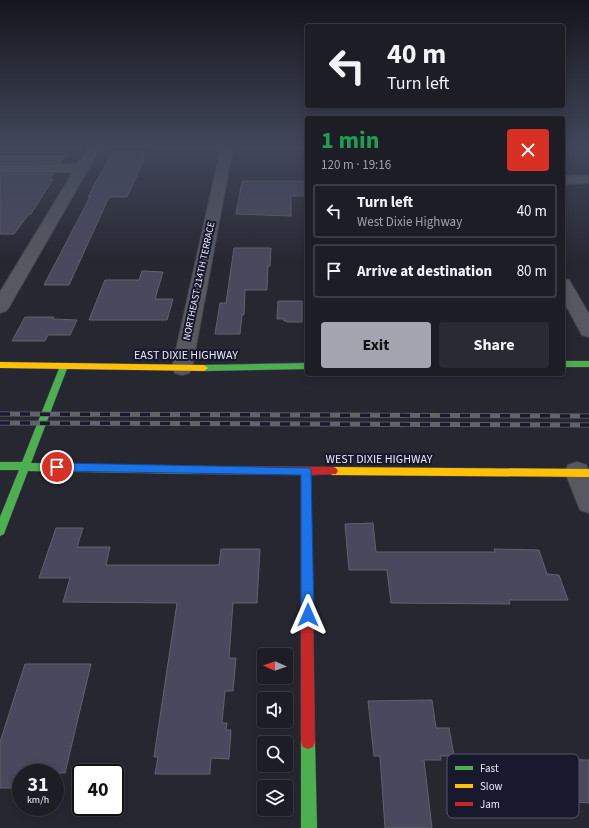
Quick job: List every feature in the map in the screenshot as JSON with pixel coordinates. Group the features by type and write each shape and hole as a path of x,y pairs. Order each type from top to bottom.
{"main road":[{"path":"565,364 589,364"},
{"name":"EAST DIXIE HIGHWAY","path":"0,365 182,368 305,366"},
{"path":"0,531 64,366"},
{"name":"WEST DIXIE HIGHWAY","path":"0,466 176,470 583,472"},
{"path":"306,471 309,828"}],"street":[{"path":"0,307 72,186"},
{"name":"NORTHEAST 214TH TERRACE","path":"182,368 219,186"},
{"path":"565,288 589,331"},
{"path":"583,472 589,502"}],"building":[{"path":"0,186 49,186 31,214 29,214 14,234 0,234"},
{"path":"94,186 132,186 127,197 109,197 69,285 44,285 90,197 88,197"},
{"path":"241,186 305,186 305,196 291,196 291,216 236,214"},
{"path":"234,248 271,248 270,266 268,266 267,290 245,290 244,315 242,315 240,334 215,334 220,303 226,303"},
{"path":"142,271 163,272 155,299 173,299 167,320 89,320 105,280 139,280"},
{"path":"278,301 302,301 302,322 287,322 284,321 284,319 277,319"},
{"path":"25,317 54,317 53,319 77,320 70,335 48,335 45,341 12,341"},
{"path":"373,523 376,552 495,552 494,549 539,550 547,574 559,575 568,600 509,600 510,604 391,603 387,570 349,570 345,524"},
{"path":"56,528 83,528 77,547 110,547 106,565 219,565 221,549 260,549 257,603 233,603 229,658 236,658 233,691 225,691 222,723 227,723 226,730 231,730 229,759 211,758 210,774 155,774 158,757 154,757 177,603 63,602 70,578 39,578"},
{"path":"25,664 91,664 65,773 64,764 12,764 12,788 0,788 0,742"},
{"path":"432,700 436,728 449,728 454,754 440,756 441,760 424,760 432,828 385,828 380,756 374,756 368,701"},
{"path":"579,760 589,760 589,803 579,802"}],"railway":[{"path":"0,414 589,416"},
{"path":"0,423 589,425"}],"traffic: fast":[{"path":"565,364 589,364"},
{"path":"0,531 64,366"},
{"path":"204,368 305,366"},
{"path":"0,466 195,470"},
{"path":"308,742 309,828"}],"traffic: slow":[{"path":"0,365 204,368"},
{"path":"333,471 589,473"}],"traffic: jam":[{"path":"195,470 333,471"},
{"path":"306,471 308,742"}],"route":[{"path":"57,467 306,471 308,615"}]}
